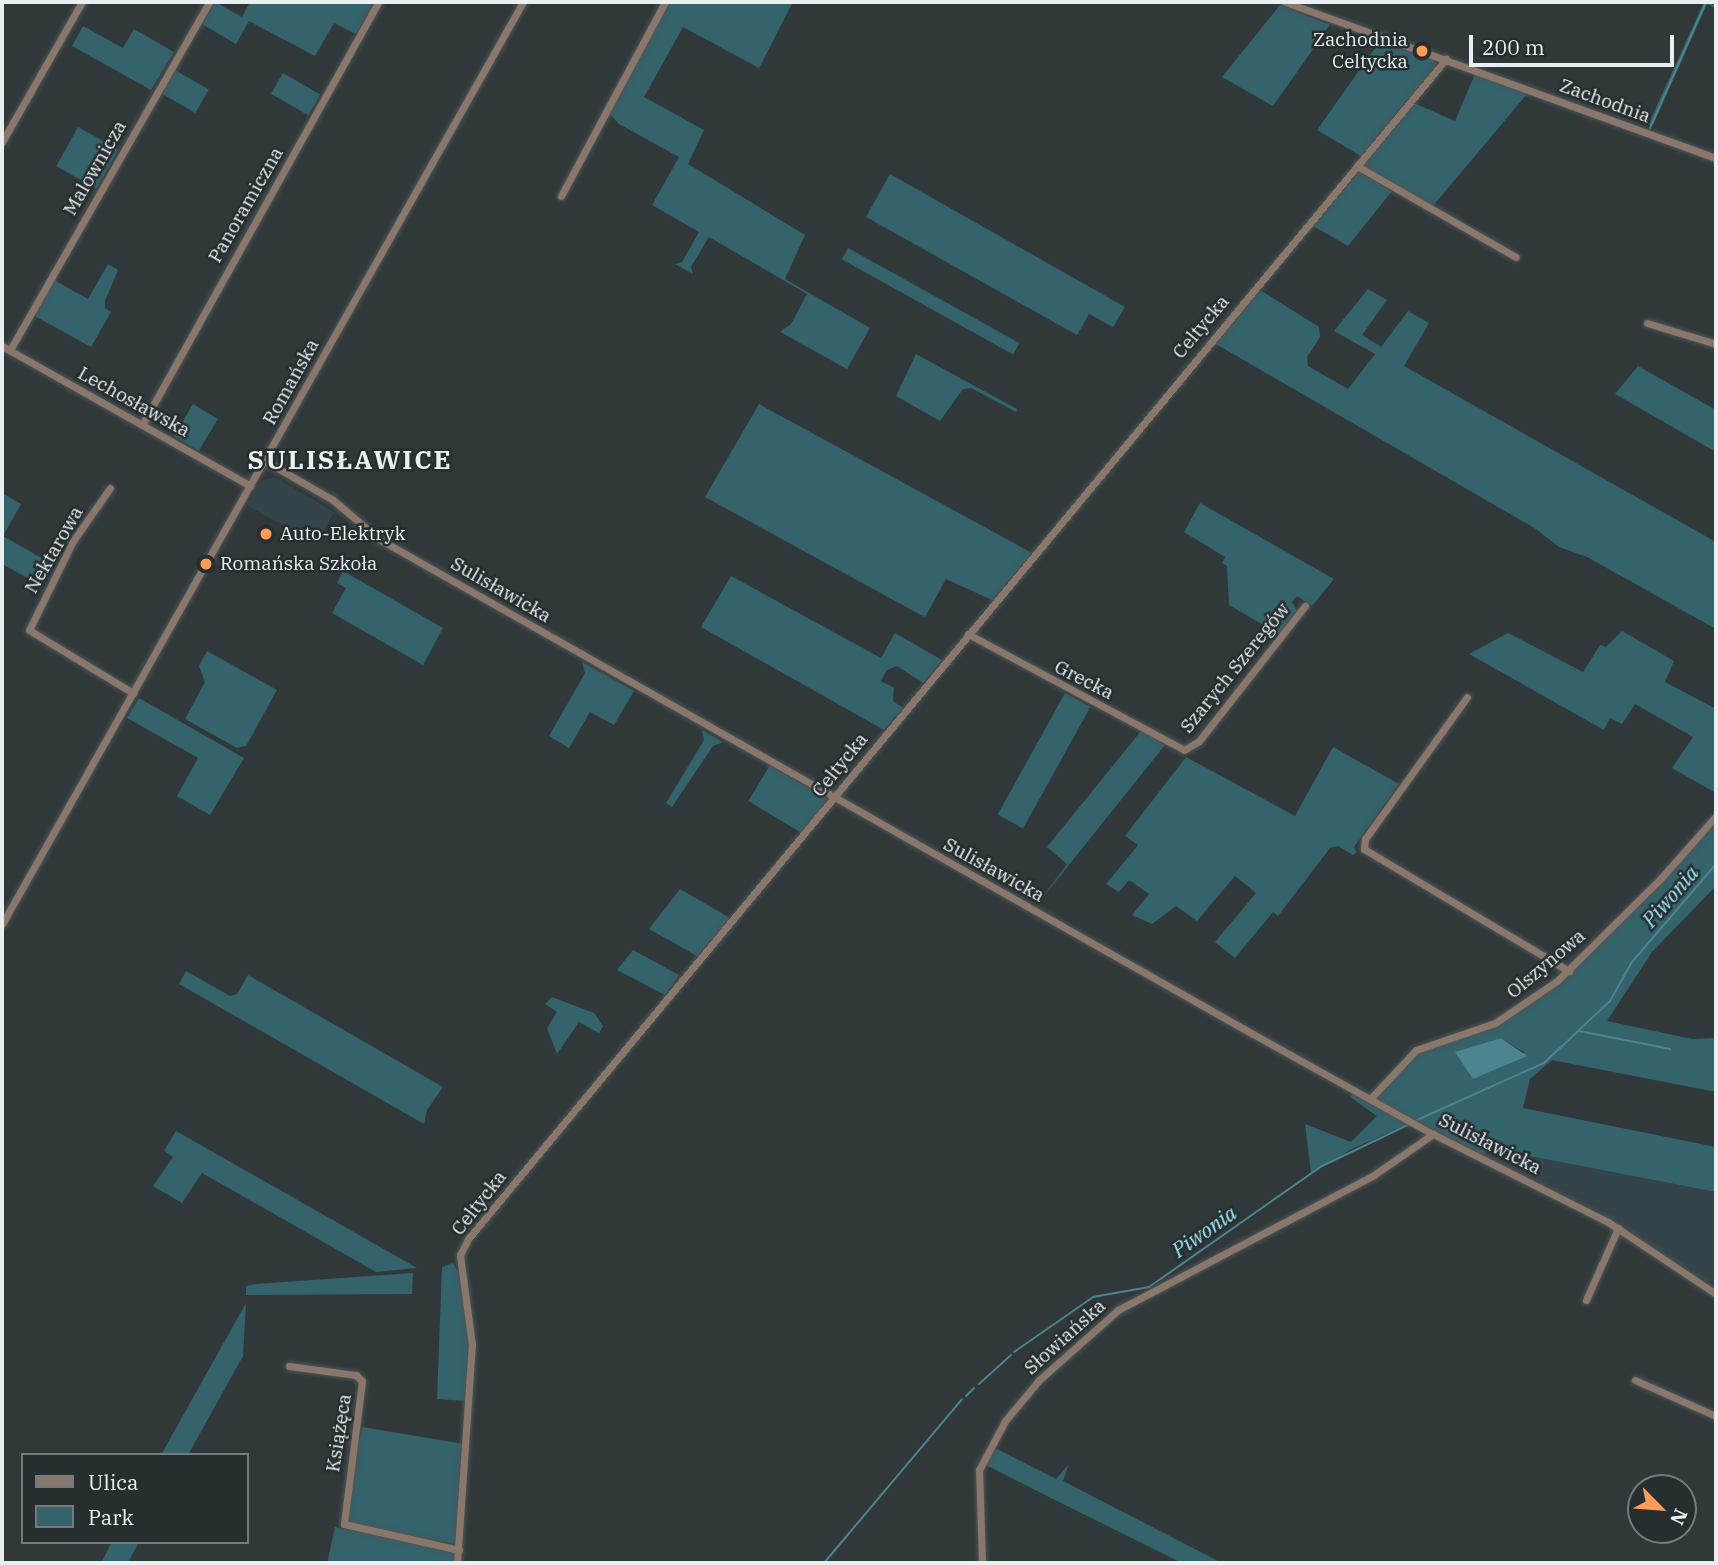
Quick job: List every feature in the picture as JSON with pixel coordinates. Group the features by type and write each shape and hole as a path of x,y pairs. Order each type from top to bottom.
{"street":[{"path":"2,142 82,2"},
{"name":"Malownicza","path":"10,350 209,2"},
{"name":"Panoramiczna","path":"142,425 379,2"},
{"name":"Romańska","path":"2,924 523,2"},
{"path":"561,196 665,2"},
{"name":"Zachodnia","path":"1284,2 1716,158"},
{"name":"Celtycka","path":"457,1563 472,1345 460,1263 463,1247 1446,59"},
{"path":"1357,166 1516,257"},
{"path":"1647,323 1716,344"},
{"name":"Lechosławska","path":"2,346 250,486"},
{"name":"Sulisławicka","path":"265,461 332,500 379,539 833,798 1433,1134 1618,1228 1716,1294"},
{"name":"Nektarowa","path":"110,488 73,541 29,630 133,693"},
{"name":"Szarych Szeregów","path":"1188,750 1306,606"},
{"name":"Grecka","path":"968,634 1175,747 1188,750"},
{"path":"1467,697 1363,846 1402,876 1569,971"},
{"name":"Olszynowa","path":"1371,1098 1416,1050 1495,1023 1569,971 1716,816"},
{"name":"Słowiańska","path":"982,1563 979,1470 1005,1421 1039,1380 1118,1310 1374,1175 1433,1134"},
{"path":"1586,1300 1618,1228"},
{"name":"Książęca","path":"289,1366 356,1375 362,1381 344,1524 459,1550"},
{"path":"1635,1380 1716,1416"}],"shaded area":[{"path":"275,477 334,512 317,544 247,505 261,481"},
{"path":"1501,1038 1527,1056 1473,1079 1455,1052"},
{"path":"1487,1148 1716,1192 1716,1283 1706,1281 1604,1215 1484,1155"}],"green space":[{"path":"215,2 242,17 250,2 374,2 356,34 334,23 315,56 249,21 236,44 202,24"},
{"path":"669,2 793,2 759,68 683,27 644,97 704,130 688,164 805,235 785,279 870,328 847,369 780,332 791,324 807,294 709,237 691,267 693,274 675,264 682,262 699,232 652,205 679,157 619,124 610,114"},
{"path":"1704,2 1716,2 1716,9 1707,4 1653,125 1648,125"},
{"path":"1280,5 1330,25 1273,106 1222,77"},
{"path":"83,26 123,48 134,29 174,52 151,90 72,46"},
{"path":"1380,41 1435,60 1436,66 1361,156 1317,130"},
{"path":"175,70 209,90 195,113 162,93"},
{"path":"283,73 320,94 308,115 271,94"},
{"path":"1475,74 1527,94 1432,207 1362,166 1414,103 1455,121"},
{"path":"78,127 118,149 96,189 56,166"},
{"path":"1359,172 1392,191 1348,246 1313,226"},
{"path":"890,174 1125,307 1113,327 1089,314 1077,335 866,217"},
{"path":"848,248 1019,343 1013,354 842,259"},
{"path":"108,264 118,270 105,301 105,308 111,312 91,347 33,315 54,280 88,299"},
{"path":"1368,289 1387,300 1362,335 1381,347 1408,311 1429,323 1404,366 1716,542 1716,629 1587,557 1559,547 1536,529 1214,343 1260,290 1319,327 1320,337 1307,357 1308,366 1348,389 1375,354 1334,331"},
{"path":"916,354 1017,409 1016,412 971,388 963,389 940,421 896,396"},
{"path":"1638,366 1716,410 1716,452 1615,394"},
{"path":"193,404 218,419 199,451 174,436"},
{"path":"759,404 1032,553 992,600 946,579 925,617 908,608 705,497"},
{"path":"2,493 21,504 3,536 54,565 42,586 2,564"},
{"path":"1200,503 1334,579 1312,606 1297,596 1292,602 1297,610 1279,634 1229,605 1227,566 1222,563 1225,557 1184,532"},
{"path":"343,571 443,628 423,665 332,613 346,588 337,583"},
{"path":"731,576 881,658 895,633 942,660 923,683 897,666 887,670 881,681 894,688 893,701 903,708 884,730 701,627"},
{"path":"1622,631 1674,661 1665,682 1716,709 1716,793 1672,768 1693,737 1635,704 1622,724 1610,718 1604,730 1469,654 1508,633 1583,672 1600,645 1606,647"},
{"path":"207,651 277,690 246,746 237,748 185,719 205,682 199,666"},
{"path":"582,662 634,691 614,725 590,712 569,748 549,736 585,673"},
{"path":"1065,693 1090,707 1023,829 998,815"},
{"path":"139,698 244,758 210,815 177,796 198,758 127,718"},
{"path":"702,730 723,742 713,746 672,807 666,803 704,740"},
{"path":"1141,731 1165,745 1036,906 1067,864 1047,847"},
{"path":"1333,747 1399,784 1354,847 1357,852 1353,855 1338,846 1330,848 1278,916 1273,912 1235,958 1215,942 1256,893 1235,876 1197,921 1176,906 1152,924 1132,915 1149,894 1129,880 1119,892 1106,884 1138,845 1125,836 1186,757 1295,816"},
{"path":"770,765 827,799 805,835 748,801"},
{"path":"1716,822 1716,886 1652,952 1607,1021 1692,1039 1715,1038 1716,1092 1552,1060 1530,1079 1523,1108 1716,1147 1716,1192 1488,1148 1484,1155 1416,1121 1354,1148 1311,1173 1305,1124 1351,1142 1377,1116 1350,1097 1355,1092 1373,1102 1420,1052 1486,1031 1560,985","holes":["1501,1038 1525,1053 1456,1052"]},
{"path":"680,889 730,918 697,956 649,929"},
{"path":"633,950 679,975 665,995 617,970"},
{"path":"186,971 230,996 237,994 248,975 443,1087 427,1110 424,1124 179,984"},
{"path":"552,997 594,1013 603,1026 599,1033 579,1022 557,1054 547,1028 557,1012 545,1004"},
{"path":"176,1131 417,1268 376,1272 202,1173 182,1203 153,1186 173,1157 164,1151"},
{"path":"453,1263 461,1277 469,1338 466,1401 437,1399 442,1267"},
{"path":"413,1273 412,1294 246,1295 246,1286 256,1284"},
{"path":"246,1303 243,1356 189,1453 162,1453"},
{"path":"362,1427 464,1444 456,1544 349,1525 344,1515"},
{"path":"995,1448 1056,1479 1069,1464 1063,1481 1222,1563 1182,1563 1051,1498 986,1465"},
{"path":"335,1527 449,1550 455,1555 454,1563 327,1563"},
{"path":"111,1544 138,1544 128,1563 101,1563"}],"waterway":[{"path":"1650,128 1706,2"},
{"name":"Piwonia","path":"1417,1120 1544,1063 1610,1001 1632,962 1716,864"},
{"path":"1579,1031 1670,1049"},
{"name":"Piwonia","path":"1014,1352 1093,1297 1149,1287 1322,1166 1408,1125"},
{"name":"Piwonia","path":"979,1384 1011,1355"},
{"name":"Piwonia","path":"966,1396 974,1388"},
{"name":"Piwonia","path":"824,1563 962,1399"}],"place":[{"name":"Zachodnia Celtycka","path":"1422,51"},
{"name":"Auto-Elektryk","path":"266,534"},
{"name":"Romańska Szkoła","path":"206,564"}],"district":[{"name":"SULISŁAWICE","path":"350,460"}]}
